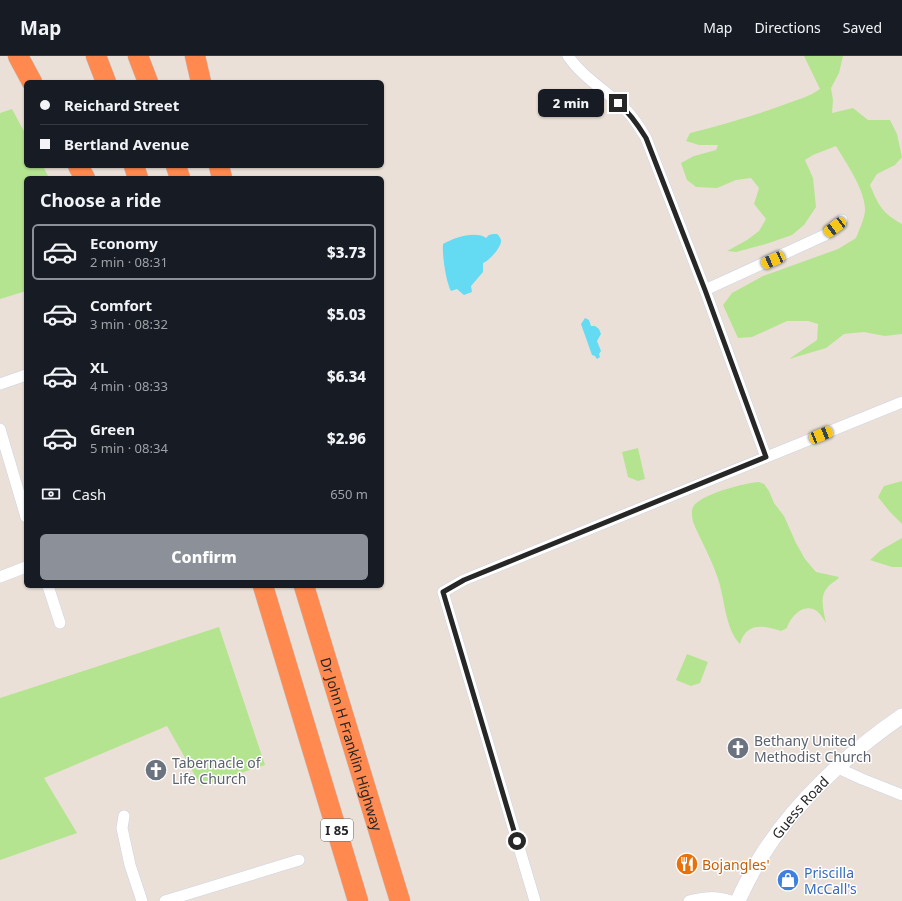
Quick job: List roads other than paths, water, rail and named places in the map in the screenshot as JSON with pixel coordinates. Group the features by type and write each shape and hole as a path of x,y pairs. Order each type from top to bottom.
{"highway":[{"path":"18,56 31,80"},
{"path":"96,56 105,80"},
{"path":"138,56 147,80"},
{"path":"195,56 201,80"},
{"name":"I 85","path":"264,588 358,901"},
{"name":"Dr John H Franklin Highway","path":"305,588 400,901"}],"main road":[{"name":"Guess Road","path":"738,901 760,860 781,829 811,794 884,728 902,716"}],"street":[{"path":"568,56 598,86 626,109 638,124 646,138 705,290 766,457"},
{"path":"705,290 825,235 842,220"},
{"path":"0,384 24,376"},
{"path":"535,901 443,592 470,577 902,402"},
{"path":"0,429 24,510"},
{"path":"0,577 24,568"},
{"path":"49,588 60,623"},
{"path":"838,768 902,795"},
{"path":"124,816 122,828 130,865 142,901"},
{"path":"165,901 299,860"},
{"path":"689,901 710,897 718,897 731,901"}],"water":[{"path":"493,234 497,234 499,236 501,243 495,253 483,263 483,272 471,286 472,292 464,295 457,289 451,291 445,268 443,244 452,239 464,236 477,235 486,238"},
{"path":"585,318 589,320 591,326 595,326 599,329 601,334 597,341 601,351 599,354 600,357 597,359 592,355 581,324"}],"place":[{"name":"Bethany United Methodist Church","path":"738,748"},
{"name":"Tabernacle of Life Church","path":"156,770"},
{"name":"Bojangles'","path":"687,864"},
{"name":"Priscilla McCall's","path":"788,880"}]}
